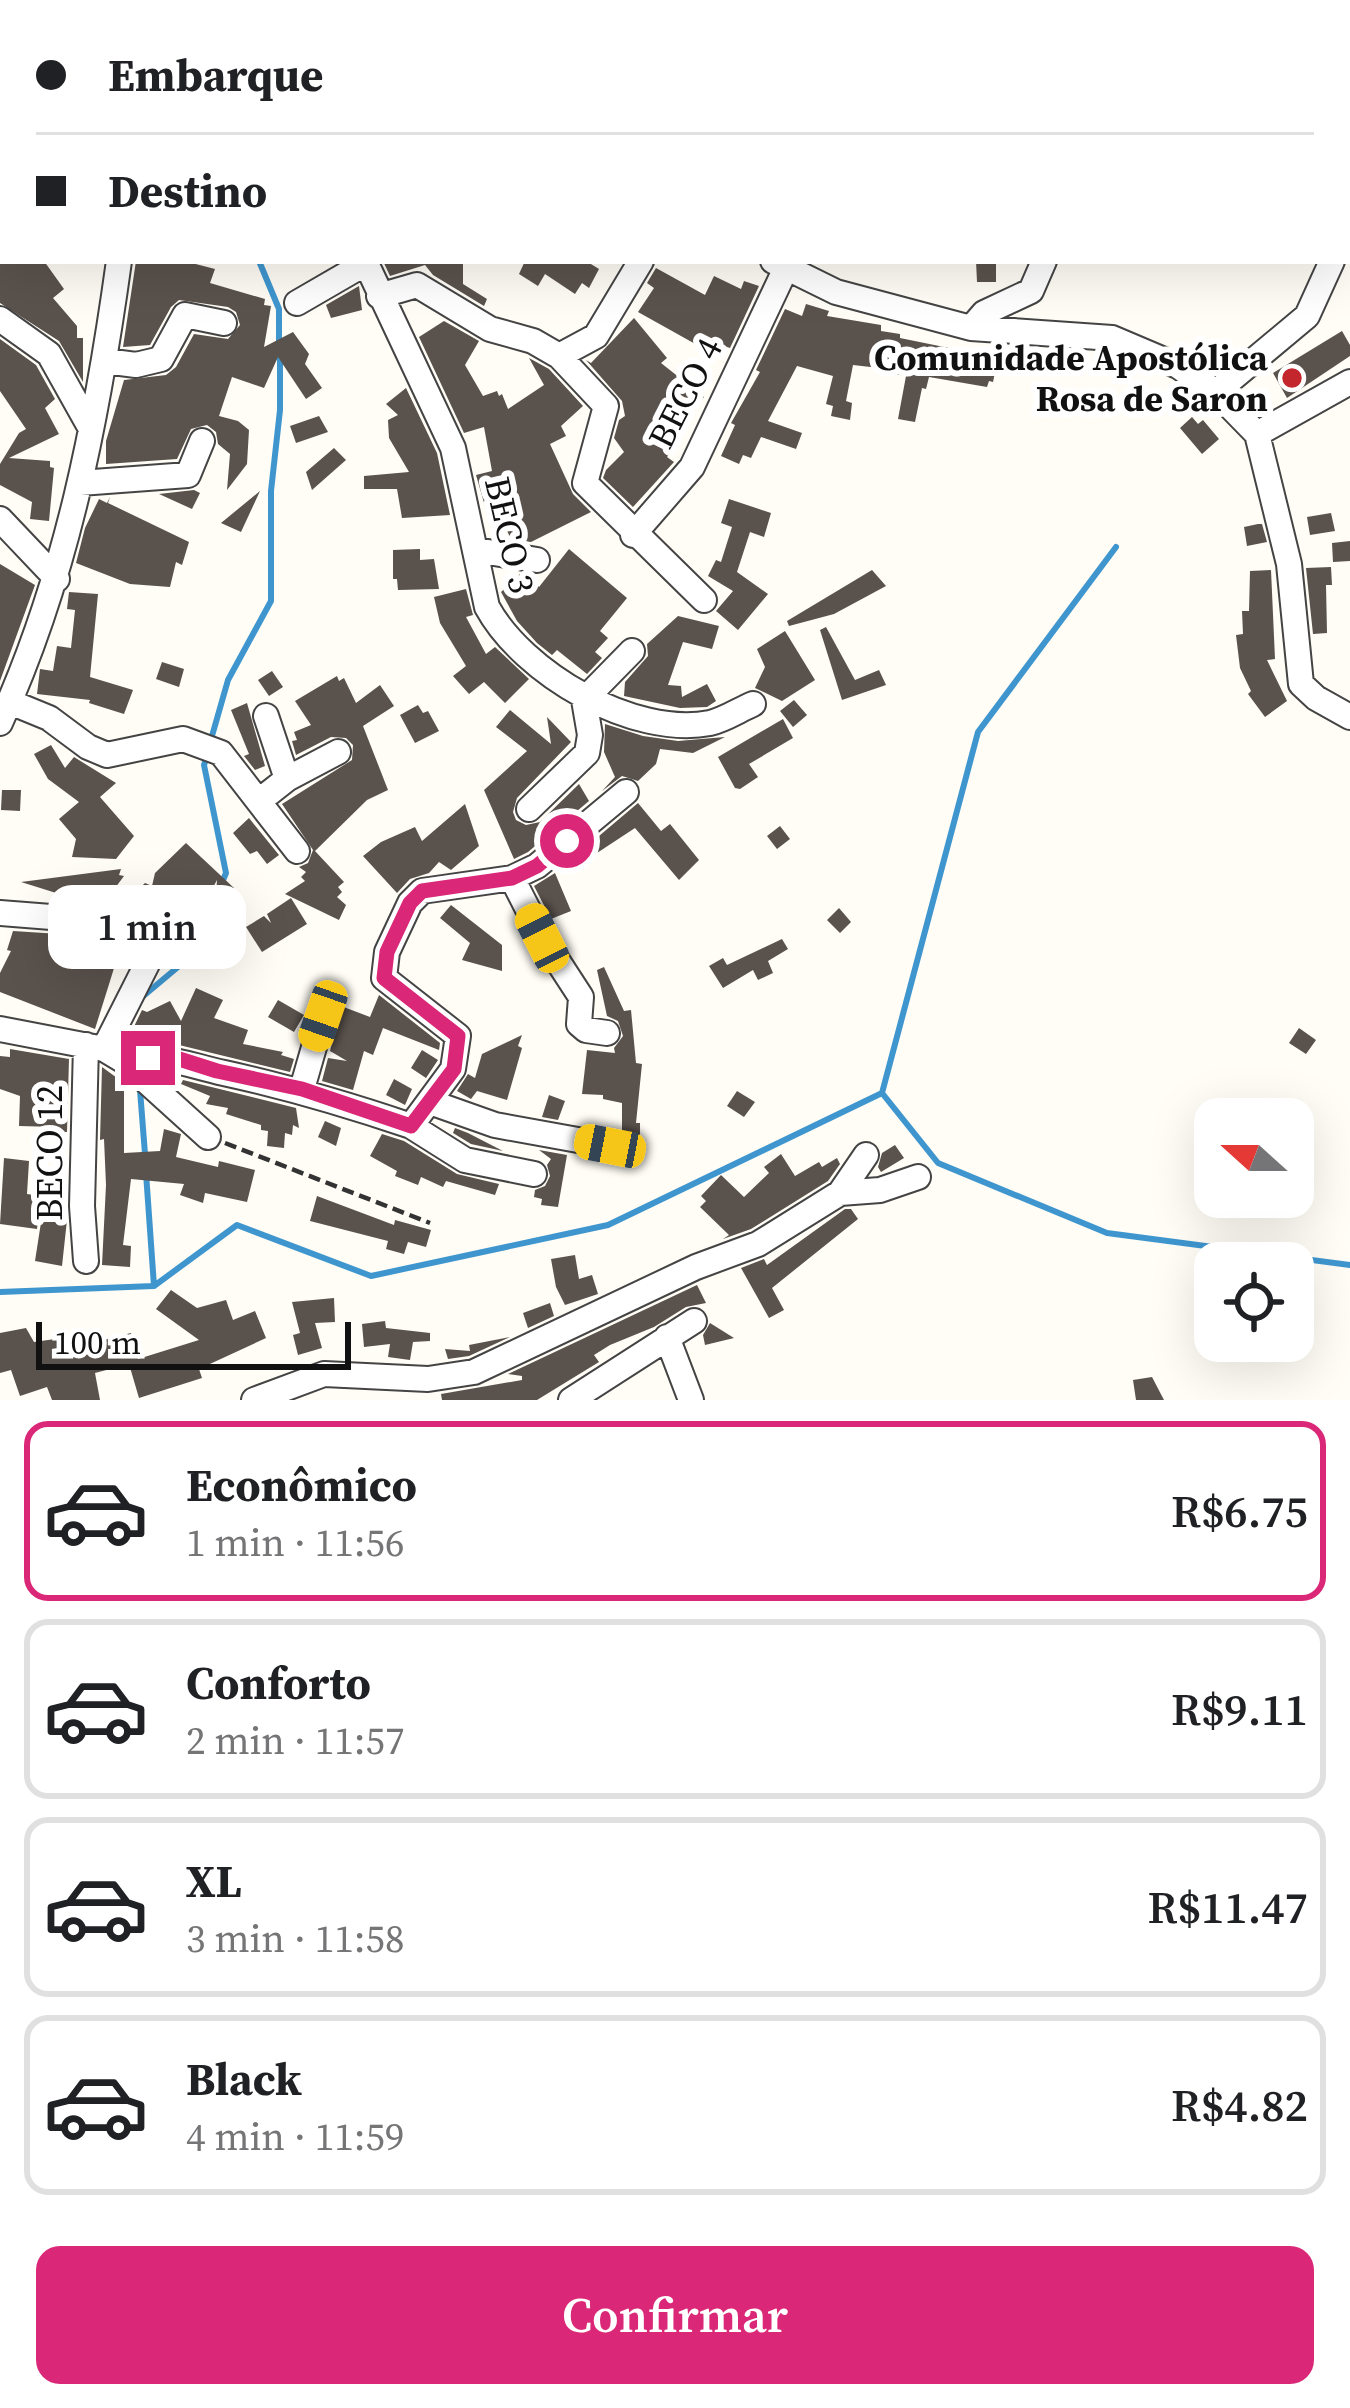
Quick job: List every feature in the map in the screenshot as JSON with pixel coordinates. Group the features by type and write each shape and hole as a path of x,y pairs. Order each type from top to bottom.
{"street":[{"path":"119,264 92,431 56,578 11,672 5,712 50,718 88,747 107,755 183,740 221,753 297,851"},
{"path":"297,303 363,264"},
{"name":"BECO 3","path":"367,264 453,448 487,607 497,626 584,700 623,713 679,724 711,723 753,704"},
{"path":"379,296 417,285 490,329 533,341 559,356 596,336 639,264"},
{"path":"970,328 984,314 1030,291 1043,264"},
{"path":"1216,392 1306,316 1331,264"},
{"path":"779,265 836,292 970,328 1112,338 1178,366 1216,392 1257,434 1289,564 1301,684 1350,717"},
{"name":"BECO 4","path":"559,356 606,406 585,483 634,535 692,467 779,265"},
{"path":"105,362 136,365 161,359 185,315 224,323"},
{"path":"0,319 50,353 92,431"},
{"path":"1257,434 1350,382"},
{"path":"80,482 188,475 202,441"},
{"path":"0,519 56,578"},
{"path":"634,535 704,601"},
{"path":"476,550 537,560"},
{"path":"529,809 587,753 590,735 584,700 632,651"},
{"path":"266,716 287,779"},
{"path":"259,801 287,779 338,752"},
{"path":"411,1126 454,1069 458,1036 384,978 387,952 410,903 422,891 512,878 537,866 626,792"},
{"path":"512,878 542,938 581,997 579,1024 607,1033"},
{"path":"0,913 89,920 153,943 105,1052"},
{"path":"302,1089 323,1016"},
{"path":"0,1029 105,1052 176,1058 302,1089 411,1126 465,1160 534,1174"},
{"path":"105,1052 208,1137"},
{"name":"BECO 12","path":"86,1262 82,1206 105,1052"},
{"path":"430,1102 495,1125 610,1146"},
{"path":"254,1400 324,1375 424,1389 473,1372 696,1267 758,1244 840,1192 866,1155"},
{"path":"840,1192 880,1190 918,1178"},
{"path":"571,1400 694,1321"},
{"path":"667,1336 691,1400"}],"path":[{"path":"208,1137 430,1223"}],"building":[{"path":"0,264 46,264 64,289 53,298 77,326 77,338 83,338 83,382 59,341 0,303"},
{"path":"136,264 196,264 215,269 210,283 265,299 264,305 271,306 264,347 293,332 309,354 305,364 322,388 306,399 278,357 264,388 232,377 219,416 249,430 247,464 227,490 230,454 207,425 191,429 177,459 106,464 106,441 124,380 166,375 176,367 194,334 228,339 240,325 236,312 179,300 150,345 123,347"},
{"path":"384,264 463,264 463,284 487,299 484,306 433,275 425,265 390,276"},
{"path":"524,264 591,264 599,269 589,288 582,283 575,294 545,274 538,286 519,274"},
{"path":"976,264 996,264 996,282 977,282"},
{"path":"656,268 705,295 714,276 741,289 744,281 759,286 730,348 721,345 715,355 638,312 654,288 647,283"},
{"path":"359,286 362,310 331,318 326,305"},
{"path":"806,304 829,311 827,316 881,325 881,331 900,334 900,338 998,358 993,382 987,387 929,377 915,422 898,419 906,376 896,374 897,370 853,365 846,401 852,403 850,420 831,416 833,406 826,404 833,376 797,366 768,421 802,433 796,449 761,437 751,458 743,455 739,464 721,456 735,425 731,423 760,372 756,370 785,309 802,316"},
{"path":"634,318 667,358 661,363 704,397 669,435 679,443 667,457 674,462 633,507 603,478 624,452 614,438 625,416 622,401 586,360 591,363"},
{"path":"444,321 479,341 465,365 483,396 497,391 508,409 544,385 529,358 549,369 583,406 561,426 566,436 550,444 573,494 591,512 531,542 511,539 497,510 487,513 476,475 492,471 484,427 464,433 419,337"},
{"path":"1342,331 1350,356 1287,398 1273,373"},
{"path":"0,339 36,365 55,399 45,408 59,434 9,458 50,461 54,468 49,521 30,519 32,502 0,485 0,464 26,429 0,391"},
{"path":"406,388 437,453 450,515 402,518 397,489 364,489 364,476 409,472 389,438 388,420 398,415 386,404"},
{"path":"319,416 328,432 296,443 290,426"},
{"path":"1192,417 1198,424 1203,420 1219,439 1202,454 1180,428"},
{"path":"334,448 346,460 312,490 306,472"},
{"path":"260,491 241,532 221,523"},
{"path":"200,493 192,509 159,494"},
{"path":"110,497 108,503 189,542 182,565 176,562 170,587 130,584 76,563 99,499 107,503"},
{"path":"729,499 771,513 764,537 750,532 737,572 768,594 738,630 716,611 733,591 708,576 716,560 721,562 732,527 721,523"},
{"path":"1331,513 1335,531 1310,535 1307,517"},
{"path":"1262,524 1267,542 1247,546 1244,527"},
{"path":"1350,541 1350,561 1333,562 1332,543"},
{"path":"420,549 420,560 434,559 439,589 398,590 393,550"},
{"path":"569,549 627,598 600,631 608,638 595,652 602,658 587,674 557,650 552,655 537,643 517,621 501,592 520,574 539,587"},
{"path":"0,564 35,585 0,681"},
{"path":"1331,567 1332,585 1326,585 1327,633 1313,634 1306,568"},
{"path":"872,570 886,586 834,614 789,626 787,621"},
{"path":"1271,570 1275,659 1267,660 1287,701 1265,717 1248,694 1236,635 1243,634 1242,611 1249,611 1250,571"},
{"path":"466,589 473,615 466,617 486,654 495,647 529,679 505,703 484,682 469,694 453,676 466,666 440,623 434,597"},
{"path":"69,592 98,594 90,677 133,690 124,714 90,700 37,694 40,669 53,671 57,646 71,648 75,610 67,609"},
{"path":"678,616 719,626 712,649 683,642 668,685 681,686 682,697 707,684 716,701 707,707 680,708 624,696 625,682 648,656 647,644"},
{"path":"826,627 855,680 879,670 886,685 842,700 820,630"},
{"path":"785,631 815,680 782,701 755,688 765,667 757,649"},
{"path":"162,662 184,669 179,687 156,679"},
{"path":"272,671 283,687 269,696 258,680"},
{"path":"337,676 339,681 344,678 356,703 380,685 394,706 363,726 388,790 367,800 315,851 344,882 338,887 342,892 337,897 346,905 339,920 285,894 305,881 301,877 306,872 299,867 308,863 313,850 282,804 352,760 353,745 346,738 331,737 296,755 292,741 297,740 294,732 311,725 295,701"},
{"path":"794,700 807,715 793,727 780,711"},
{"path":"247,703 265,766 255,770 244,756 249,754 231,710"},
{"path":"418,705 423,713 428,711 439,731 415,743 400,715"},
{"path":"510,710 551,744 547,717 571,742 517,798 516,820 526,825 540,822 579,784 589,801 514,859 484,790 527,751 496,727"},
{"path":"783,719 793,738 749,764 758,777 735,788 718,757"},
{"path":"605,724 678,741 725,737 693,753 660,749 656,764 638,781 622,776 602,791 615,777 604,752"},
{"path":"51,745 65,768 74,757 116,783 100,797 134,836 116,859 72,857 76,839 59,819 79,802 48,779 34,754"},
{"path":"2,790 21,790 20,811 1,810"},
{"path":"638,803 661,831 670,824 699,860 679,880 635,828 597,853 592,844 586,847"},
{"path":"465,804 479,846 451,870 439,862 397,893 363,856 415,827 422,841"},
{"path":"249,818 279,855 267,864 257,851 250,854 233,833"},
{"path":"780,826 790,839 777,849 767,836"},
{"path":"186,843 234,888 231,927 216,895 217,880 183,944 161,929 163,923 119,908 145,883 152,886 155,873"},
{"path":"121,869 119,875 124,876 101,907 21,882"},
{"path":"555,873 571,911 551,919 534,886"},
{"path":"291,898 307,924 262,952 246,927 264,916 271,923 267,914"},
{"path":"451,905 502,945 502,971 462,960 470,943 440,918"},
{"path":"839,908 851,922 840,933 827,920"},
{"path":"13,931 75,935 120,949 95,1029 0,992 0,973 11,951 7,950"},
{"path":"782,939 788,949 768,961 773,973 758,980 753,970 723,988 709,966 723,958 727,965"},
{"path":"183,944 229,948 228,968"},
{"path":"604,967 624,1011 631,1010 636,1063 642,1064 636,1123 640,1123 640,1139 635,1139 634,1147 627,1147 622,1134 622,1103 603,1099 603,1095 582,1094 587,1050 615,1053 623,1036 618,1021 607,1016 597,970"},
{"path":"196,988 223,1000 214,1018 248,1030 243,1044 283,1052 281,1055 294,1059 290,1072 179,1045 127,1041 142,1010 170,1001 181,1021"},
{"path":"379,995 440,1043 439,1050 383,1028 373,1055 364,1051 353,1090 322,1081 328,1058 347,1061 330,1051 341,1006 370,1017"},
{"path":"278,1000 304,1015 294,1032 268,1017"},
{"path":"1299,1028 1316,1040 1306,1054 1289,1043"},
{"path":"522,1035 507,1100 477,1091 471,1099 457,1091 468,1074 475,1078 482,1054"},
{"path":"10,1049 69,1059 67,1132 57,1132 57,1127 19,1126 20,1096 0,1089 0,1056 10,1057"},
{"path":"422,1050 438,1060 426,1078 411,1068"},
{"path":"102,1067 124,1083 124,1153 160,1151 164,1129 181,1134 176,1157 255,1170 247,1202 205,1193 203,1203 180,1195 184,1184 131,1179 123,1245 131,1246 130,1267 102,1265 106,1185 104,1139 100,1140"},
{"path":"394,1079 412,1089 405,1105 386,1095"},
{"path":"183,1080 296,1108 299,1128 293,1125 292,1135 285,1133 284,1148 267,1146 268,1131 261,1130 261,1125 226,1114 228,1108 206,1104 210,1096 181,1084"},
{"path":"737,1091 755,1102 744,1117 727,1106"},
{"path":"549,1095 565,1101 558,1120 542,1117"},
{"path":"325,1121 341,1128 336,1146 318,1137"},
{"path":"455,1128 503,1151 471,1144 453,1133"},
{"path":"382,1134 404,1141 457,1174 499,1184 495,1195 446,1181 443,1187 421,1177 418,1185 395,1176 397,1171 370,1156"},
{"path":"895,1145 904,1158 881,1172 882,1153"},
{"path":"539,1150 567,1155 558,1207 541,1205 542,1199 534,1197 550,1176 547,1165 551,1159"},
{"path":"781,1154 795,1176 819,1162 822,1167 837,1158 840,1164 828,1181 751,1229 723,1239 729,1235 700,1207 706,1201 701,1196 721,1175 744,1197 769,1173 764,1167"},
{"path":"4,1158 29,1161 27,1194 41,1196 37,1229 0,1224"},
{"path":"317,1196 394,1225 395,1220 431,1230 426,1247 408,1242 404,1254 386,1249 388,1241 310,1221"},
{"path":"851,1209 858,1219 772,1288 784,1310 769,1318 741,1268 764,1259 767,1265"},
{"path":"42,1216 67,1220 62,1266 35,1261"},
{"path":"575,1255 579,1279 592,1275 598,1294 565,1305 551,1259"},
{"path":"697,1285 706,1303 686,1307 610,1345 594,1355 599,1362 537,1400 442,1400 441,1394 522,1380 522,1376 508,1374"},
{"path":"171,1290 197,1308 226,1300 233,1320 255,1311 266,1338 199,1369 202,1378 139,1398 129,1364 95,1373 100,1400 52,1400 47,1387 20,1396 11,1370 0,1373 0,1333 26,1328 34,1342 62,1338 64,1350 131,1333 138,1359 199,1340 156,1309"},
{"path":"334,1298 335,1322 315,1323 322,1348 298,1355 293,1335 300,1333 292,1302"},
{"path":"550,1303 554,1316 528,1328 523,1313"},
{"path":"385,1321 386,1328 430,1333 430,1341 413,1342 410,1360 388,1357 390,1344 364,1347 362,1324"},
{"path":"710,1323 734,1338 705,1345 703,1335"},
{"path":"510,1337 469,1356 448,1359 445,1349 470,1351 469,1345"},
{"path":"1152,1377 1164,1400 1136,1400 1133,1380"}],"waterway":[{"path":"260,264 279,309 279,343"},
{"path":"210,743 228,680 271,601 271,491 280,357"},
{"path":"882,1093 978,732 1116,547"},
{"path":"141,998 191,956 226,873 204,765 207,756"},
{"path":"140,1090 145,1154"},
{"path":"0,1292 154,1286 237,1225 371,1276 608,1225 882,1093 938,1163 1107,1233 1350,1265"},
{"path":"146,1173 154,1286"}],"place":[{"name":"Comunidade Apostólica Rosa de Saron","path":"1292,378"}],"route":[{"path":"148,1058 176,1058 302,1089 411,1126 454,1069 458,1036 384,978 387,952 410,903 422,891 512,878 537,866 567,841"}]}
